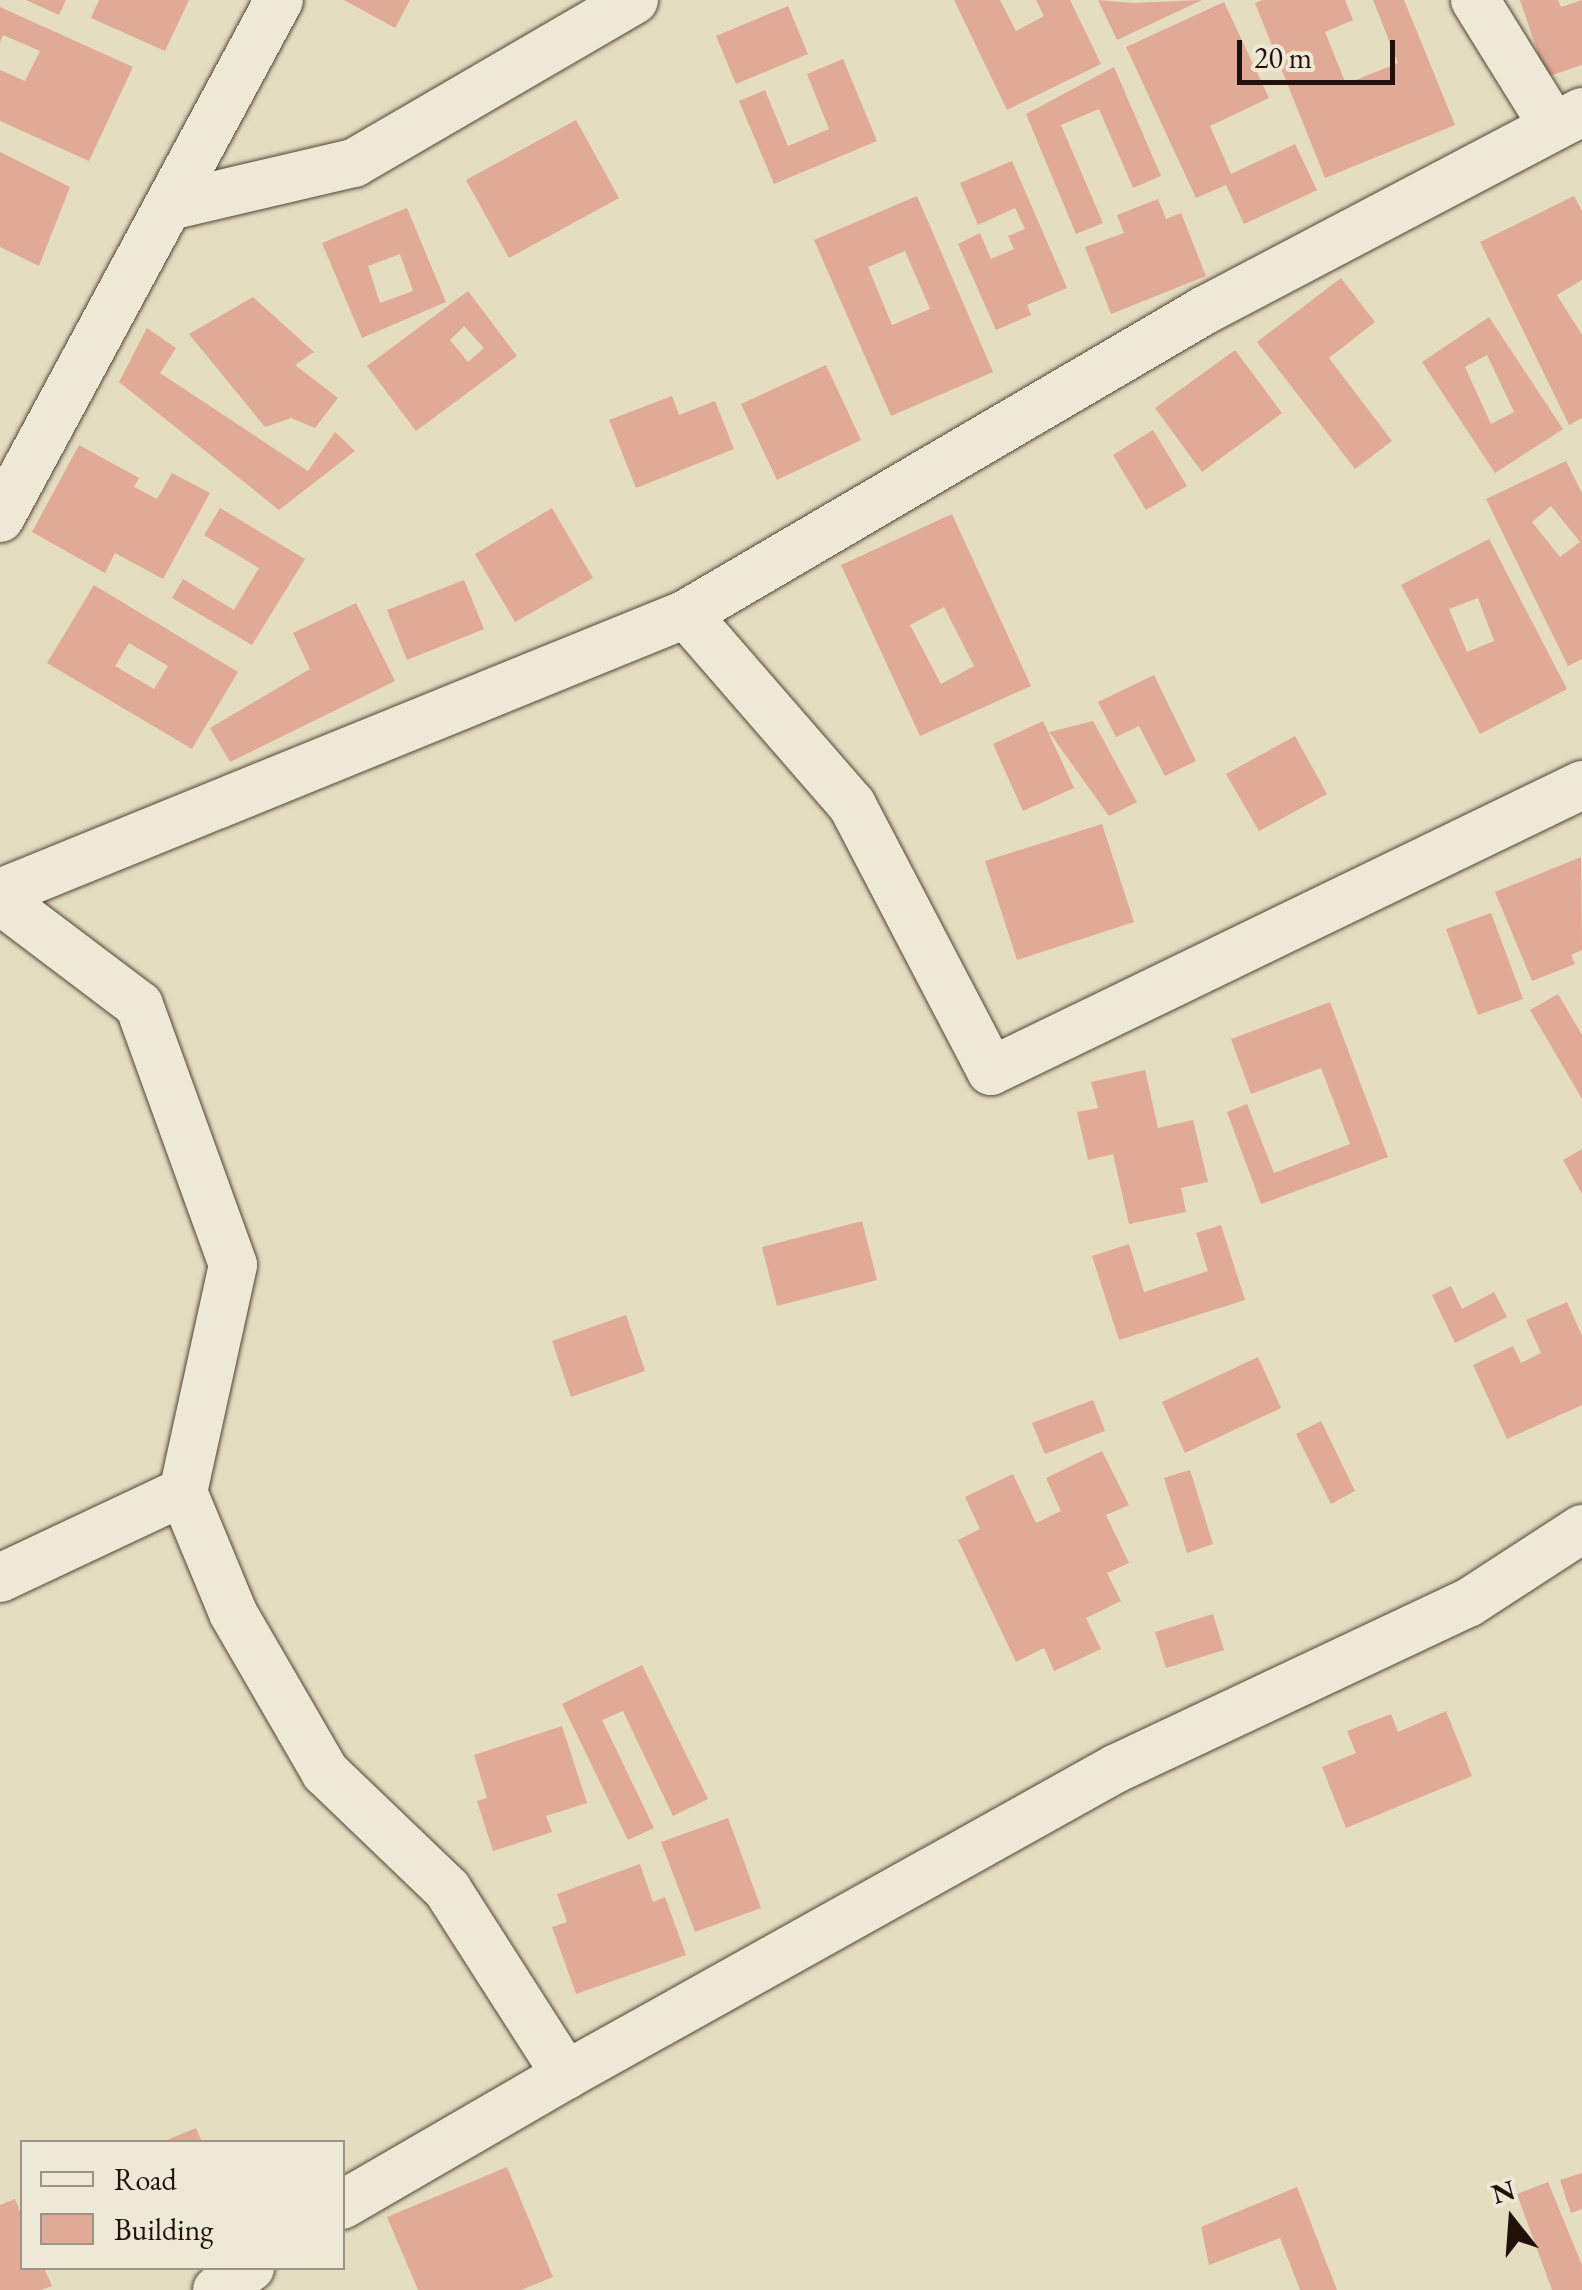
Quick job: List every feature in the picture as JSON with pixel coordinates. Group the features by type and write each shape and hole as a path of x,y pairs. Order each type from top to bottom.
{"street":[{"path":"0,518 279,0"},
{"path":"170,206 354,163 634,0"},
{"path":"566,2075 447,1889 325,1772 233,1613 183,1492 233,1264 139,1005 0,897 686,614 1205,310 1568,119 1475,0"},
{"path":"686,614 852,805 991,1071 1582,785"},
{"path":"0,1578 183,1492"},
{"path":"345,2203 566,2075 1117,1768 1468,1603 1582,1529"},
{"path":"217,2290 247,2270"}],"building":[{"path":"26,0 66,0 59,15"},
{"path":"99,0 189,0 165,51 91,18"},
{"path":"344,0 410,0 395,28"},
{"path":"954,0 1000,0 1016,31 1044,16 1036,0 1070,0 1101,64 1007,110"},
{"path":"1098,0 1133,3 1202,0 1117,40"},
{"path":"1345,0 1353,20 1325,32 1346,84 1398,63 1373,0 1404,0 1455,125 1325,178 1255,3"},
{"path":"1520,0 1558,0 1561,7 1582,0 1582,65 1546,77"},
{"path":"1224,2 1269,98 1210,126 1231,174 1295,144 1317,190 1244,224 1226,185 1196,198 1126,47"},
{"path":"788,6 808,54 736,84 716,36"},
{"path":"0,7 133,67 89,161 0,121 0,70 25,81 40,51 3,35 0,42"},
{"path":"843,59 877,141 774,184 739,101 765,90 788,146 829,129 807,74"},
{"path":"1114,67 1161,176 1133,188 1099,109 1061,125 1103,223 1076,234 1026,114"},
{"path":"576,120 619,198 509,258 466,180"},
{"path":"0,152 70,187 39,266 0,247"},
{"path":"1012,161 1067,288 1027,305 1031,315 996,330 958,244 980,233 991,259 1014,249 1008,236 1025,229 1015,208 978,225 960,183"},
{"path":"917,196 993,372 891,416 814,240","holes":["905,251 930,309 892,325 868,267"]},
{"path":"1574,196 1582,211 1582,280 1557,295 1582,335 1582,418 1569,425 1480,242"},
{"path":"1158,199 1166,219 1181,213 1206,276 1111,314 1085,247 1124,233 1117,215"},
{"path":"407,208 446,302 362,338 322,243","holes":["400,254 413,291 380,303 368,266"]},
{"path":"1341,278 1375,322 1329,358 1392,441 1355,469 1257,342"},
{"path":"468,291 517,356 416,431 367,366","holes":["464,326 484,348 468,362 450,340"]},
{"path":"253,297 314,352 295,365 338,398 315,428 291,418 265,427 189,334"},
{"path":"1489,317 1563,429 1495,473 1422,362","holes":["1487,355 1514,412 1491,424 1465,367"]},
{"path":"147,328 176,348 160,373 308,471 335,432 355,451 279,510 119,382"},
{"path":"1235,350 1282,413 1202,472 1155,408"},
{"path":"826,365 861,440 777,480 741,404"},
{"path":"672,396 679,415 715,401 734,449 636,488 609,420"},
{"path":"1153,430 1187,486 1146,510 1113,455"},
{"path":"79,445 139,478 134,487 157,499 172,473 210,493 163,579 115,553 105,573 32,532"},
{"path":"1566,461 1582,493 1582,659 1568,666 1486,499","holes":["1551,506 1580,542 1560,557 1532,522"]},
{"path":"220,508 305,559 252,645 172,598 183,579 234,610 259,568 204,535"},
{"path":"552,508 593,578 515,622 475,554"},
{"path":"952,514 1031,686 920,736 841,565","holes":["944,607 974,666 941,684 910,625"]},
{"path":"1489,539 1567,689 1480,734 1401,585","holes":["1478,598 1494,641 1467,652 1449,609"]},
{"path":"464,580 484,629 407,660 387,610"},
{"path":"94,585 238,672 192,749 47,663","holes":["129,643 168,666 154,689 115,666"]},
{"path":"356,603 395,681 230,762 210,728 310,669 293,633"},
{"path":"1154,675 1196,761 1165,776 1139,726 1116,737 1098,702"},
{"path":"1043,721 1074,788 1023,811 993,744"},
{"path":"1093,721 1137,802 1109,816 1049,732"},
{"path":"1295,736 1327,794 1259,831 1226,774"},
{"path":"1102,824 1134,922 1017,960 985,861"},
{"path":"1581,857 1582,950 1571,955 1575,964 1532,981 1495,892"},
{"path":"1491,913 1523,999 1478,1015 1446,929"},
{"path":"1558,994 1582,1035 1582,1099 1530,1010"},
{"path":"1330,1002 1388,1157 1261,1204 1227,1112 1247,1104 1274,1173 1350,1144 1321,1068 1251,1094 1231,1039"},
{"path":"1145,1070 1158,1128 1193,1120 1208,1182 1181,1188 1186,1212 1129,1224 1113,1154 1088,1160 1077,1112 1098,1108 1091,1082"},
{"path":"1582,1149 1582,1194 1563,1160"},
{"path":"862,1221 877,1280 777,1306 762,1247"},
{"path":"1221,1225 1245,1300 1119,1340 1092,1256 1129,1244 1144,1292 1208,1271 1196,1233"},
{"path":"1451,1286 1462,1309 1494,1292 1507,1317 1455,1343 1432,1295"},
{"path":"1567,1302 1582,1336 1582,1405 1507,1439 1473,1365 1513,1346 1521,1363 1541,1353 1526,1320"},
{"path":"626,1315 645,1371 571,1397 552,1341"},
{"path":"1258,1357 1281,1408 1185,1453 1162,1402"},
{"path":"1093,1400 1105,1431 1045,1454 1032,1423"},
{"path":"1321,1421 1355,1491 1331,1504 1296,1434"},
{"path":"1102,1451 1129,1505 1106,1515 1129,1563 1107,1573 1121,1601 1086,1618 1101,1649 1054,1671 1044,1648 1016,1662 958,1540 980,1529 965,1497 1013,1474 1036,1523 1061,1511 1046,1478"},
{"path":"1190,1470 1213,1544 1187,1553 1164,1478"},
{"path":"1213,1614 1224,1650 1166,1668 1155,1632"},
{"path":"642,1665 708,1799 673,1816 623,1711 602,1720 654,1828 628,1840 562,1704"},
{"path":"1446,1711 1472,1776 1346,1828 1322,1767 1356,1753 1347,1731 1391,1714 1398,1732"},
{"path":"562,1726 587,1803 546,1816 552,1832 493,1851 477,1801 487,1798 474,1755"},
{"path":"728,1818 761,1908 695,1932 661,1842"},
{"path":"640,1864 653,1902 665,1897 686,1955 576,1994 552,1927 567,1922 557,1894"},
{"path":"196,2128 201,2140 167,2140"},
{"path":"507,2167 553,2277 521,2290 418,2290 387,2217"},
{"path":"1582,2173 1582,2209 1571,2213 1560,2180"},
{"path":"1548,2182 1582,2265 1582,2290 1552,2290 1517,2194"},
{"path":"1297,2187 1337,2290 1300,2290 1280,2238 1209,2265 1201,2227"},
{"path":"15,2199 20,2211 20,2270 45,2270 52,2286 41,2290 0,2290 0,2205"}]}
